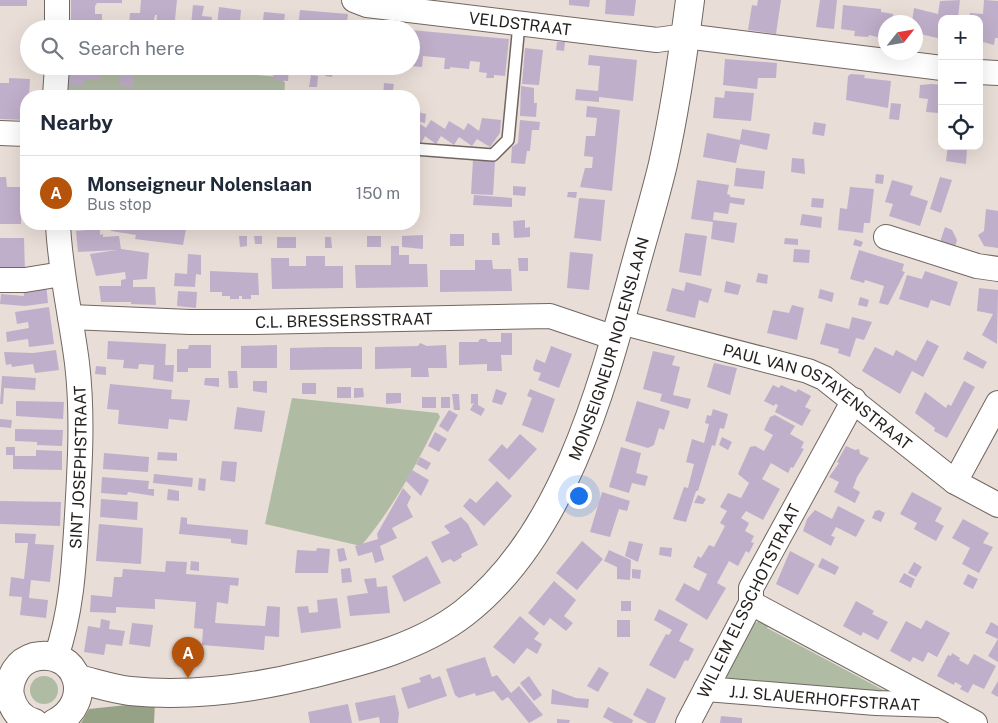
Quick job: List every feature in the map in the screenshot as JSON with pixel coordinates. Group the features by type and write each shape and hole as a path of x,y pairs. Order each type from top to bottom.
{"street":[{"path":"57,0 57,20"},
{"name":"VELDSTRAAT","path":"354,0 367,5 657,40 685,36 938,68"},
{"name":"MONSEIGNEUR NOLENSLAAN","path":"77,692 127,690 178,694 242,688 278,682 347,665 393,650 446,626 464,613 501,577 529,541 548,510 579,447 617,330 663,163 690,0"},
{"path":"983,72 998,74"},
{"path":"55,90 56,75"},
{"path":"0,133 20,134"},
{"name":"SINT JOSEPHSTRAAT","path":"56,657 69,614 74,576 80,480 81,412 77,364 62,274 58,230"},
{"path":"886,236 977,266 998,269"},
{"path":"0,280 25,280 62,274"},
{"name":"C.L. BRESSERSSTRAAT","path":"70,317 244,322 550,316 617,330"},
{"name":"PAUL VAN OSTAYENSTRAAT","path":"617,330 808,371 824,378 955,482 998,506"},
{"name":"WILLEM ELSSCHOTSTRAAT","path":"688,723 751,603 751,588 854,400"},
{"path":"955,482 998,403"},
{"name":"J.J. SLAUERHOFFSTRAAT","path":"751,603 975,723"},
{"path":"29,722 12,704 6,674 28,659 44,655 56,657 71,667 77,692 66,717 55,723"},
{"name":"J.J. SLAUERHOFFSTRAAT","path":"706,689 876,703 942,705"}],"lane":[{"path":"420,149 493,155 508,140 519,24"}],"green space":[{"path":"67,75 258,75 280,77 285,83 284,90 67,90"},
{"path":"292,398 438,413 440,417 414,468 384,516 361,546 265,524"},
{"path":"761,621 770,623 767,628 885,691 888,686 891,690 888,696 731,683 724,673 751,624"},
{"path":"44,676 54,680 58,690 54,700 44,704 34,700 30,690 34,680"},
{"path":"155,702 154,723 81,723 89,709"}],"building":[{"path":"0,0 27,0 27,6 0,6"},
{"path":"71,0 122,0 122,3 97,3 95,14 102,14 102,20 71,20"},
{"path":"141,0 177,0 175,20 157,20 157,15 155,15 154,20 129,20 130,13 140,13"},
{"path":"569,0 590,0 589,7 569,5"},
{"path":"606,0 636,0 634,16 605,14"},
{"path":"758,0 781,0 776,34 748,30 752,5 757,6"},
{"path":"820,0 837,0 834,29 816,27"},
{"path":"960,0 958,15 938,15 938,38 923,35 923,15 913,15 914,8 938,14 940,1"},
{"path":"984,0 998,1 998,38 995,38 994,45 983,42 983,15 970,15 970,13 983,14"},
{"path":"193,5 204,6 202,16 212,17 212,20 192,20"},
{"path":"843,5 881,9 881,12 893,14 878,15 878,37 869,35 868,37 854,36 855,31 841,29"},
{"path":"219,7 241,10 240,20 218,20"},
{"path":"300,10 348,14 347,20 299,20"},
{"path":"264,12 285,14 284,20 263,20"},
{"path":"420,31 509,39 505,76 494,75 494,78 486,78 487,73 479,72 480,62 470,61 469,69 450,67 450,69 444,69 445,58 423,56 422,67 420,67"},
{"path":"557,42 565,42 564,51 556,50"},
{"path":"525,48 543,50 539,85 522,84"},
{"path":"589,55 637,60 633,101 599,97 599,102 575,100 576,89 598,91 600,66 588,65"},
{"path":"725,59 777,63 776,78 758,78 757,89 723,85"},
{"path":"851,74 865,75 864,78 891,81 888,108 846,100 848,76"},
{"path":"69,75 100,75 100,80 85,79 84,85 69,85"},
{"path":"121,75 134,75 133,87 120,86"},
{"path":"273,75 288,75 288,81 273,80"},
{"path":"311,75 318,76 317,87 309,87"},
{"path":"9,78 30,79 29,90 20,90 20,120 0,119 0,83 9,83"},
{"path":"384,83 394,84 393,90 383,90"},
{"path":"920,85 938,85 938,113 926,112 928,99 919,98"},
{"path":"521,86 534,88 534,103 537,103 536,117 520,116"},
{"path":"725,91 754,93 751,121 713,118 715,97 724,98"},
{"path":"891,103 901,104 899,120 889,119"},
{"path":"587,106 620,110 612,191 580,187 585,168 592,168 593,157 584,156 586,136 595,136 597,118 586,117"},
{"path":"420,112 426,114 425,123 420,122"},
{"path":"482,118 501,120 500,133 490,147 477,139 472,146 459,137 454,145 441,136 436,144 425,136 420,144 420,124 426,128 431,120 445,129 449,121 464,130 468,123 479,131"},
{"path":"520,120 540,122 539,130 532,130 530,151 527,151 525,164 511,163 512,147 518,143"},
{"path":"814,122 826,124 824,136 812,134"},
{"path":"742,129 770,134 767,150 740,144 736,163 703,157 707,133 740,140"},
{"path":"947,150 967,150 966,164 946,161"},
{"path":"792,158 804,159 805,174 791,172"},
{"path":"473,160 495,162 493,195 471,194"},
{"path":"736,168 765,171 763,189 734,186"},
{"path":"876,174 884,175 883,184 875,183"},
{"path":"0,177 6,177 7,187 20,187 20,224 0,224"},
{"path":"940,177 952,180 941,213 930,209"},
{"path":"697,180 729,185 727,194 730,197 745,199 744,205 730,203 728,214 714,212 713,220 737,223 734,243 711,239 713,222 691,219"},
{"path":"892,180 913,186 910,195 928,201 920,226 889,216 893,204 885,202"},
{"path":"513,186 526,187 525,196 513,195"},
{"path":"850,187 874,189 870,223 864,223 863,233 838,230 840,208 847,209"},
{"path":"568,192 577,192 576,198 567,197"},
{"path":"474,195 512,198 512,207 473,205"},
{"path":"579,198 605,200 601,241 574,238"},
{"path":"812,198 824,199 823,208 811,207"},
{"path":"986,209 998,211 998,248 984,246 978,235 984,231"},
{"path":"802,214 822,217 821,228 800,225"},
{"path":"525,220 525,228 530,227 530,237 514,238 513,221"},
{"path":"945,227 952,230 957,240 955,247 940,242"},
{"path":"100,230 100,235 103,234 103,237 119,236 121,249 149,253 147,279 133,280 133,287 155,287 156,305 131,304 131,302 101,302 99,286 121,286 121,280 126,279 125,272 96,276 90,254 117,250 78,252 76,231"},
{"path":"186,230 183,245 135,239 136,235 111,231"},
{"path":"492,233 499,233 500,245 492,245"},
{"path":"685,233 707,236 701,276 679,272"},
{"path":"450,234 464,234 464,246 450,246"},
{"path":"423,235 423,249 402,247 402,236"},
{"path":"239,236 247,236 247,246 240,247"},
{"path":"254,236 262,236 262,244 255,244"},
{"path":"367,236 381,236 381,247 367,247"},
{"path":"277,237 296,237 296,248 277,248"},
{"path":"325,237 331,237 332,248 325,248"},
{"path":"0,238 24,238 25,272 0,273"},
{"path":"785,238 798,239 798,245 784,244"},
{"path":"855,239 863,242 861,247 853,245"},
{"path":"391,246 399,246 399,255 409,255 409,264 427,264 428,287 356,288 355,265 391,265"},
{"path":"794,249 810,250 809,263 793,262"},
{"path":"859,250 904,264 902,271 905,272 888,305 879,303 884,286 865,280 864,283 850,279"},
{"path":"570,252 593,254 589,290 567,288"},
{"path":"188,254 201,255 201,275 196,274 195,287 174,286 175,273 187,274"},
{"path":"306,256 325,256 325,266 343,266 343,288 272,289 271,258 289,258 289,266 306,266"},
{"path":"518,258 528,258 528,271 519,271"},
{"path":"475,260 492,260 493,269 511,269 512,291 440,292 440,270 475,270"},
{"path":"210,271 258,273 259,295 251,295 251,299 242,299 242,296 239,296 239,299 230,299 230,296 222,296 222,292 210,292"},
{"path":"925,271 958,282 950,306 931,300 928,308 899,299 907,275 922,279"},
{"path":"758,273 768,275 767,284 756,282"},
{"path":"726,281 741,285 738,295 724,292"},
{"path":"686,282 712,289 708,303 699,300 695,318 666,311 672,288 684,291"},
{"path":"46,283 48,303 25,306 0,304 1,294 24,296 23,287"},
{"path":"979,288 998,290 997,344 982,335 993,314 977,311"},
{"path":"820,289 834,293 832,302 818,298"},
{"path":"178,291 197,292 196,308 177,306"},
{"path":"860,297 869,300 867,307 858,305"},
{"path":"792,305 804,308 797,340 767,333 773,310 789,313"},
{"path":"49,307 54,344 29,347 28,339 7,342 6,332 29,328 28,322 17,324 15,312"},
{"path":"852,317 872,322 864,340 856,338 850,357 838,353 839,349 820,344 826,323 849,329"},
{"path":"501,333 512,333 512,355 501,355 502,371 487,371 487,364 459,365 459,342 478,342 480,339 486,339 488,342 501,342"},
{"path":"927,340 939,346 923,377 912,371 900,394 862,371 875,347 893,356 896,350 916,361"},
{"path":"108,341 166,344 165,365 174,365 173,382 153,379 154,365 139,364 138,369 123,368 124,360 107,359"},
{"path":"420,343 427,346 446,345 447,368 428,368 429,377 411,377 411,368 375,369 375,347 418,346"},
{"path":"189,345 211,345 211,368 188,368 188,372 177,372 177,349 188,349"},
{"path":"277,345 277,368 241,368 241,346"},
{"path":"551,346 572,354 559,388 538,380 541,373 534,371 533,368 536,359 545,363"},
{"path":"362,347 362,369 290,370 290,348"},
{"path":"56,350 59,370 35,373 33,364 12,367 11,364 6,365 4,352 33,353"},
{"path":"653,351 675,356 672,365 680,367 673,395 691,399 688,409 660,401 662,394 643,389"},
{"path":"967,351 987,362 983,369 963,359"},
{"path":"714,363 737,368 730,395 707,387"},
{"path":"96,366 106,367 106,375 95,374"},
{"path":"228,371 237,371 238,388 229,388"},
{"path":"2,376 36,378 35,390 4,388 3,404 0,404"},
{"path":"205,378 219,378 219,387 204,385"},
{"path":"253,381 267,381 267,393 253,391"},
{"path":"964,381 975,387 947,438 934,431 935,428 915,413 925,392 946,408 948,404 951,406"},
{"path":"302,383 316,383 316,394 302,394"},
{"path":"110,384 172,390 171,399 190,400 187,421 169,419 168,429 118,424 119,410 107,409"},
{"path":"773,385 779,388 781,385 796,392 798,389 811,396 805,407 811,410 802,426 775,412 778,405 775,404 774,406 764,401"},
{"path":"337,387 351,387 351,398 337,398"},
{"path":"354,388 363,388 364,397 354,398"},
{"path":"496,389 507,393 502,405 492,402"},
{"path":"530,389 555,399 543,433 522,425 532,398 527,396"},
{"path":"386,393 401,393 401,403 386,404"},
{"path":"452,394 459,394 460,410 454,410"},
{"path":"471,394 478,394 478,405 485,409 481,416 470,410 474,403 471,404"},
{"path":"422,397 436,397 436,408 422,408"},
{"path":"441,397 450,397 450,408 441,408"},
{"path":"16,401 64,402 63,419 16,416"},
{"path":"637,401 670,411 664,430 659,428 654,445 648,448 625,441"},
{"path":"237,407 265,411 262,432 234,429"},
{"path":"713,409 728,414 724,429 720,428 715,446 712,445 686,522 673,519 684,487 688,488 694,464 686,462 692,439 704,443 709,424 705,423 707,415 711,416"},
{"path":"449,410 458,415 448,432 439,426"},
{"path":"775,415 795,426 790,434 804,442 801,448 804,449 788,473 771,463 762,479 780,489 763,520 746,511 741,518 749,523 745,531 754,536 751,542 754,543 749,553 746,551 738,566 729,561 717,583 726,588 707,620 675,600 684,583 699,591 707,574 693,567 698,556 701,558 709,545 714,547 725,526 720,523 727,511 720,507 728,493 741,498 749,483 738,474 750,447 755,446 764,451 773,435 764,430 770,417"},
{"path":"0,419 12,420 11,428 0,427"},
{"path":"15,429 63,430 62,446 37,445 37,442 15,441"},
{"path":"435,432 447,439 439,452 428,446"},
{"path":"520,434 537,449 509,480 488,460 502,444 507,449"},
{"path":"722,437 732,442 728,450 719,445"},
{"path":"846,446 855,450 859,449 860,454 869,458 857,477 853,488 860,492 855,503 834,492 839,482 829,477 839,463 837,462"},
{"path":"6,447 15,447 15,456 36,456 36,450 62,451 62,470 13,469 13,455 6,455"},
{"path":"621,447 641,453 636,473 648,476 645,486 632,483 629,493 609,487"},
{"path":"158,452 177,453 177,461 157,460"},
{"path":"104,453 149,457 148,472 103,469"},
{"path":"420,457 431,463 427,470 416,464"},
{"path":"222,461 237,462 235,482 220,480"},
{"path":"412,470 429,480 421,496 406,481"},
{"path":"154,474 193,478 192,487 153,483"},
{"path":"102,477 149,481 148,489 154,489 154,496 128,492 127,495 101,493"},
{"path":"199,478 206,479 205,491 198,490"},
{"path":"497,481 512,496 484,526 463,506 470,498 476,503"},
{"path":"403,488 411,497 407,505 413,517 392,528 397,538 380,546 384,560 375,563 372,552 358,556 355,546 378,539 377,534"},
{"path":"168,489 179,491 179,501 167,500"},
{"path":"602,492 630,501 627,511 619,509 610,537 590,532"},
{"path":"912,492 942,508 935,521 944,526 936,541 914,529 917,523 900,514"},
{"path":"698,495 706,499 703,504 694,503"},
{"path":"101,499 138,502 137,520 100,517"},
{"path":"0,501 61,502 60,526 0,524"},
{"path":"838,506 865,520 856,537 836,527 831,536 835,537 831,546 803,531 807,519 815,510 832,519"},
{"path":"879,510 885,513 881,522 872,518 875,511"},
{"path":"181,517 187,518 187,524 248,530 247,545 231,543 231,539 179,534"},
{"path":"461,517 468,524 478,545 461,554 462,557 454,562 450,559 442,563 431,542 450,533 444,526"},
{"path":"963,519 989,533 983,543 993,547 979,573 962,564 970,548 952,538"},
{"path":"99,524 143,528 141,564 96,561"},
{"path":"15,533 36,534 35,544 54,545 50,582 31,580 29,598 48,600 46,618 20,615 22,597 9,596 11,577 24,579 28,543 15,543"},
{"path":"582,541 603,559 577,590 556,573"},
{"path":"629,541 643,544 638,562 625,556"},
{"path":"660,547 672,548 671,557 659,555"},
{"path":"317,548 330,549 328,573 295,573 297,550 316,551"},
{"path":"344,548 347,560 339,562 337,549"},
{"path":"609,550 631,560 630,580 617,579 617,567 604,561"},
{"path":"790,551 815,564 798,595 776,584"},
{"path":"427,556 441,583 404,602 392,576"},
{"path":"822,558 839,567 835,575 818,567"},
{"path":"166,561 187,562 186,574 239,578 238,586 230,585 228,604 217,602 215,623 265,626 267,606 280,607 279,637 265,636 264,650 202,645 203,629 194,628 196,602 155,599 155,609 116,607 116,613 90,612 91,595 112,597 114,577 122,577 123,569 165,572"},
{"path":"191,561 199,562 199,571 190,570"},
{"path":"914,562 922,567 916,577 908,573"},
{"path":"350,568 352,582 342,583 341,569"},
{"path":"632,569 641,570 640,579 632,578"},
{"path":"904,573 915,579 911,588 899,582"},
{"path":"968,574 978,579 973,589 963,584"},
{"path":"376,578 377,587 387,586 390,613 350,616 347,596 368,593 364,579"},
{"path":"554,581 576,600 564,616 573,623 566,631 550,618 544,626 528,613"},
{"path":"337,598 341,628 301,633 297,607 308,606 309,613 318,612 317,600"},
{"path":"621,601 631,601 631,611 621,611"},
{"path":"856,601 874,611 872,614 888,622 878,640 863,632 861,636 843,626"},
{"path":"659,609 688,624 679,641 694,649 688,661 685,660 675,679 649,665 666,634 669,635 672,630 654,620"},
{"path":"520,616 539,633 534,639 542,644 537,654 527,648 514,664 493,647"},
{"path":"101,619 110,621 109,629 125,631 122,646 106,644 104,655 84,652 88,626 100,628"},
{"path":"617,620 630,620 630,637 617,637"},
{"path":"926,620 950,633 937,657 928,652 923,662 913,657 910,662 890,651 906,621 921,629"},
{"path":"991,622 998,626 998,639 985,633"},
{"path":"132,623 153,625 150,647 129,644"},
{"path":"998,639 998,662 988,656"},
{"path":"192,645 200,654 193,659 186,650"},
{"path":"952,653 968,665 974,654 996,666 984,689 973,684 968,693 960,689 962,686 955,682 954,685 937,676 948,655 951,656"},
{"path":"485,657 492,677 497,675 511,693 519,686 543,715 529,723 508,697 502,701 494,691 476,696 475,693 459,698 455,695 446,669"},
{"path":"599,667 609,673 598,692 587,686"},
{"path":"430,674 432,679 440,676 447,696 408,709 401,688 421,682 419,678"},
{"path":"529,676 542,695 534,701 520,683"},
{"path":"998,681 998,697 991,693"},
{"path":"647,688 666,698 655,723 648,723 633,715"},
{"path":"552,689 576,698 589,699 588,708 551,704"},
{"path":"395,695 399,713 398,723 380,723 379,717 359,721 355,703"},
{"path":"348,704 352,723 310,723 308,712"},
{"path":"608,707 633,720 632,723 614,723 603,717"},
{"path":"721,716 742,718 742,723 720,723"},
{"path":"557,719 570,720 569,723 557,723"}],"place":[{"name":"Monseigneur Nolenslaan","path":"188,678"}]}
